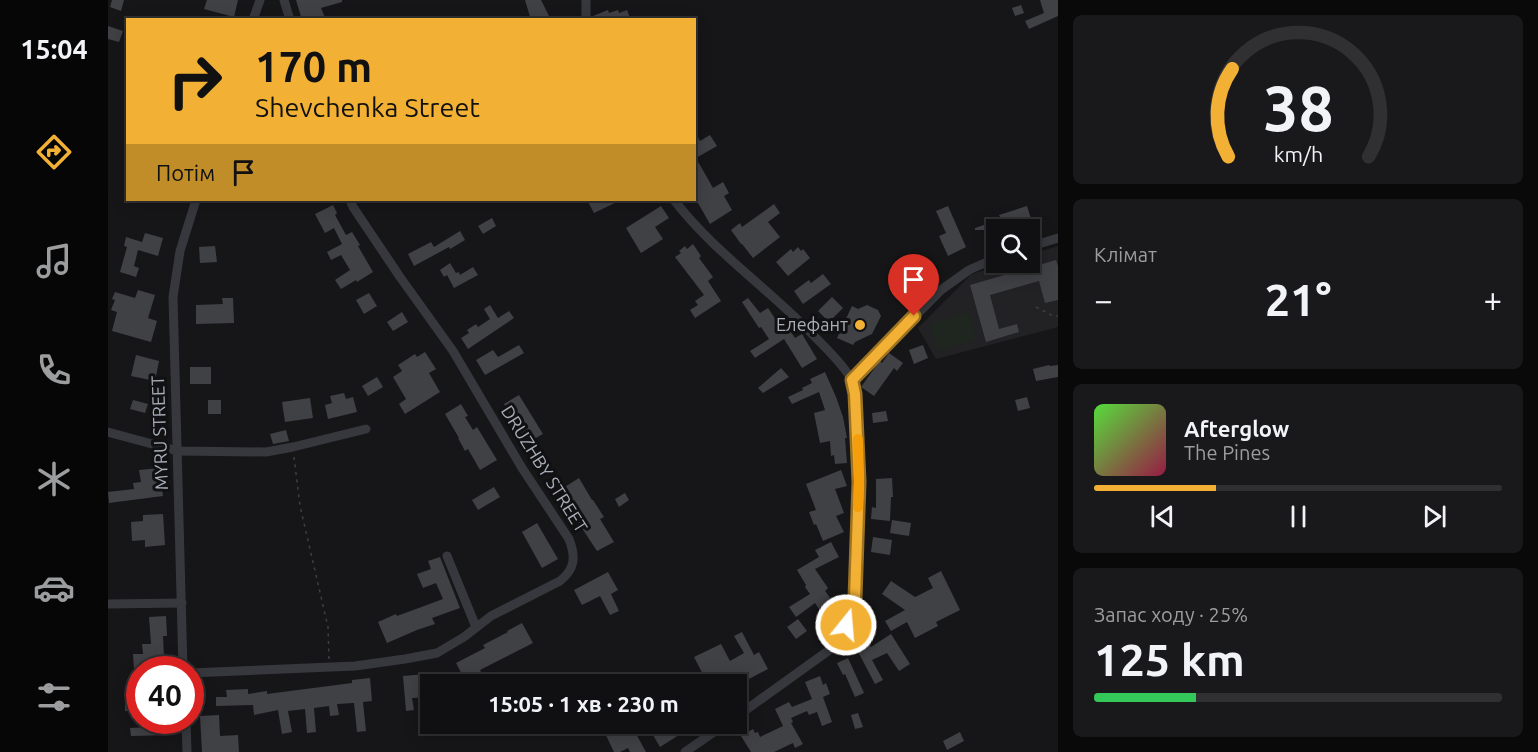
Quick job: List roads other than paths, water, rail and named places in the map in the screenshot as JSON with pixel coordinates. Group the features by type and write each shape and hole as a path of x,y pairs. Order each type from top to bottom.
{"street":[{"path":"254,18 260,0"},
{"path":"284,0 289,18"},
{"path":"586,0 586,18"},
{"name":"MYRU STREET","path":"183,656 173,297 180,251 196,201"},
{"name":"DRUZHBY STREET","path":"204,672 355,666 437,653 465,637 491,616 560,581 569,574 573,563 574,551 569,539 522,468 453,351 400,277 350,201"},
{"path":"675,201 722,251 824,345 852,380 855,394 859,482 855,598 846,625 838,641 828,651 747,709"},
{"path":"1040,244 1058,238"},
{"path":"852,380 941,290 969,270 986,262"},
{"path":"108,432 178,451 266,452 366,429"},
{"path":"447,556 476,627"},
{"path":"108,604 182,603"},
{"path":"186,734 187,752"},
{"path":"685,752 711,734"}],"place":[{"name":"Елефант","path":"860,325"}]}
